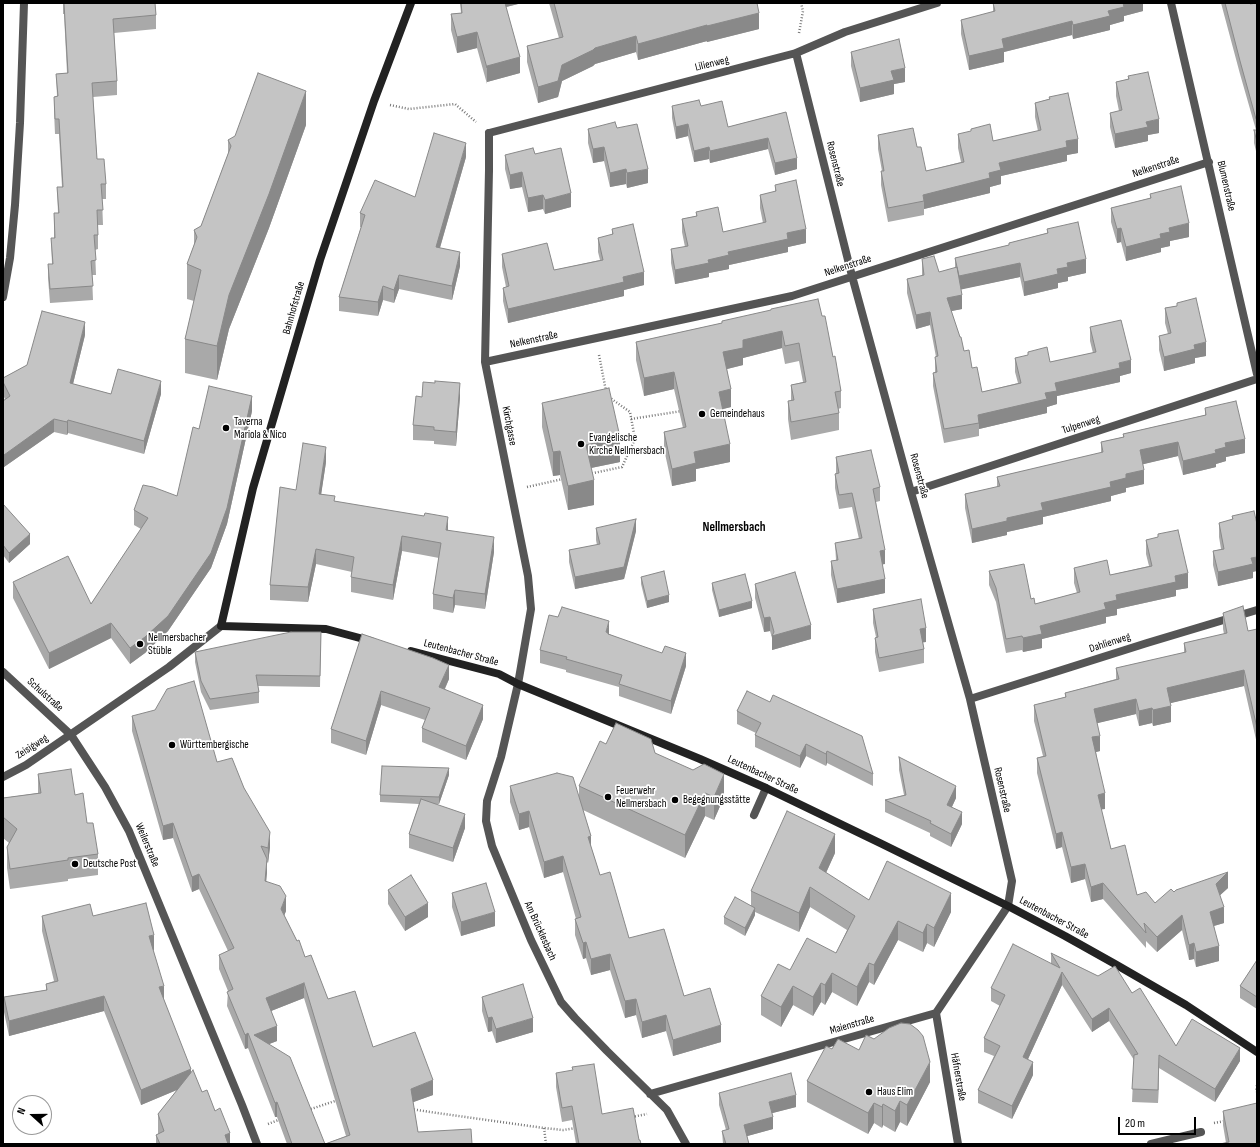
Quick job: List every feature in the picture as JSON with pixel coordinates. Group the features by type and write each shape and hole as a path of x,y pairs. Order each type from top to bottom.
{"street":[{"path":"3,297 10,258 15,205 20,123 24,3"},
{"name":"Bahnhofstraße","path":"221,626 255,480 320,260 374,101 411,3"},
{"name":"Lilienweg","path":"489,133 796,53 845,32 937,3"},
{"name":"Blumenstraße","path":"1171,3 1257,374"},
{"name":"Rosenstraße","path":"796,53 852,276 911,492 970,699 1012,881 1008,906"},
{"name":"Kirchgasse","path":"489,133 485,362 528,576 530,609 518,684"},
{"name":"Nelkenstraße","path":"485,362 792,296 1209,162"},
{"name":"Tulpenweg","path":"911,492 1257,379"},
{"name":"Dahlienweg","path":"970,699 1257,610"},
{"path":"71,735 169,667 221,626 326,629 377,642"},
{"name":"Leutenbacher Straße","path":"406,650 499,674 518,684 700,759 766,788 1008,906 1115,964 1186,1005 1257,1052"},
{"name":"Schulstraße","path":"3,672 71,735"},
{"name":"Am Brücklesbach","path":"518,684 500,757 487,800 486,821 492,846 531,940 561,1002 574,1018 667,1110 686,1144"},
{"name":"Zeisigweg","path":"3,777 26,765 71,735"},
{"name":"Weilerstraße","path":"71,735 105,787 129,831 257,1144"},
{"path":"754,815 766,788"},
{"path":"936,1013 1008,906"},
{"name":"Maienstraße","path":"650,1094 936,1013"},
{"name":"Häfnerstraße","path":"936,1013 958,1144"},
{"path":"1151,1144 1202,1132"}],"path":[{"path":"796,53 803,12 801,3"},
{"path":"374,101 409,109 455,104 489,133"},
{"path":"588,474 622,467 634,439 630,412 607,395 595,338"},
{"path":"631,420 683,411"},
{"path":"510,490 567,478"},
{"path":"1257,1086 1257,1092"},
{"path":"304,1112 341,1099"},
{"path":"408,1108 544,1128 563,1130 578,1127"},
{"path":"630,1117 667,1110"},
{"path":"251,1129 281,1119"},
{"path":"1202,1132 1212,1124 1227,1120"},
{"path":"544,1128 546,1144"}],"building":[{"path":"64,3 155,3 156,15 113,19 117,81 92,83 97,159 104,159 106,184 101,184 103,210 97,210 98,235 94,235 96,260 91,261 93,286 50,289 48,264 53,264 51,238 55,238 54,213 59,213 57,187 63,187 59,119 55,119 54,97 58,96 56,74 68,73"},
{"path":"461,3 505,3 520,57 487,66 487,68 477,32 457,37 451,14 462,13"},
{"path":"554,3 757,3 759,13 707,25 638,44 636,36 595,48 562,65 558,81 538,87 527,46 563,37"},
{"path":"993,3 1123,3 1124,7 1108,11 1110,16 1073,25 1072,21 1002,39 1004,48 969,56 961,20 995,11"},
{"path":"1225,3 1257,3 1257,119 1240,61"},
{"path":"899,39 905,68 891,71 894,80 860,88 851,52"},
{"path":"1148,72 1159,119 1146,122 1148,127 1115,134 1110,113 1122,110 1116,82 1129,79 1128,76"},
{"path":"258,73 306,91 269,194 229,295 217,346 185,339 201,270 187,264 197,237 194,230 201,226 231,146 228,140 235,136"},
{"path":"1068,93 1078,139 1066,141 1067,147 999,163 1001,170 989,173 990,178 923,195 924,201 888,208 881,171 884,171 878,135 913,128 917,147 921,147 926,171 964,162 958,134 971,131 971,129 990,124 993,141 1041,130 1035,103 1050,99 1049,97"},
{"path":"699,100 701,106 722,101 728,127 786,112 797,158 775,163 768,138 710,151 709,147 694,151 688,124 676,127 672,106"},
{"path":"615,122 617,128 637,124 648,169 627,173 626,169 610,173 604,147 593,149 588,129"},
{"path":"1254,130 1257,130 1257,142"},
{"path":"434,133 466,143 436,247 460,252 452,286 399,275 394,290 383,286 378,302 339,297 365,215 360,213 375,180 415,197"},
{"path":"533,148 535,154 561,148 571,193 545,200 543,195 528,198 522,172 510,175 505,155"},
{"path":"796,180 806,229 787,233 788,239 728,252 729,255 708,260 709,263 675,270 671,249 688,246 682,219 697,216 696,212 718,207 723,232 766,222 760,195 776,191 775,185"},
{"path":"1181,186 1189,223 1169,228 1170,232 1160,234 1161,238 1126,247 1121,228 1117,229 1111,208 1151,198 1150,194"},
{"path":"1078,222 1086,259 1067,263 1068,267 1057,269 1058,274 1024,282 1020,263 959,276 955,258 1009,245 1009,243 1048,233 1047,229"},
{"path":"633,224 644,272 623,277 624,282 508,309 503,288 509,286 502,254 547,243 554,270 603,260 598,238 613,234 612,229"},
{"path":"934,256 939,272 957,267 962,295 947,298 961,337 964,351 969,350 972,368 977,367 982,392 1021,383 1015,358 1028,355 1028,352 1047,347 1050,362 1096,352 1090,327 1121,320 1131,360 1119,363 1120,368 1055,383 1057,391 1045,393 1047,399 978,415 979,423 944,429 933,373 937,372 935,357 938,356 930,312 916,315 907,279 924,275 922,259"},
{"path":"1196,298 1206,342 1194,345 1195,349 1164,357 1159,336 1171,333 1165,308 1177,306 1177,303"},
{"path":"818,299 822,316 825,316 833,357 835,356 841,391 835,392 839,413 791,422 788,401 794,400 791,385 806,382 799,343 785,346 782,331 743,340 743,348 723,352 731,389 719,392 730,444 694,452 696,463 672,469 664,432 686,427 674,372 644,378 636,342 722,323 722,321"},
{"path":"42,311 85,322 70,383 111,394 118,369 161,381 144,441 68,420 67,422 54,419 4,455 3,401 10,396 3,382 3,378 27,365"},
{"path":"435,381 460,383 456,432 434,430 434,427 413,425 416,396 422,397 423,382 435,383"},
{"path":"209,386 252,396 227,508 211,553 168,616 145,637 130,648 111,623 49,653 13,582 68,556 91,604 148,518 134,510 143,485 177,496 193,427 199,429"},
{"path":"609,388 620,437 586,445 594,480 568,486 560,451 553,452 542,403"},
{"path":"1236,401 1245,439 1225,443 1226,447 1215,450 1216,453 1183,461 1178,442 1140,450 1144,470 1126,474 1126,478 1110,482 1111,487 1041,503 1043,510 1007,518 1007,521 972,529 965,494 1000,486 997,477 1103,452 1101,442 1124,437 1123,434 1206,415 1205,408"},
{"path":"303,443 326,447 319,494 335,496 334,501 424,516 425,513 448,517 446,530 494,537 485,594 455,590 453,598 433,594 441,543 402,536 393,585 351,577 354,557 316,549 308,587 270,585 280,487 296,490"},
{"path":"871,450 880,487 873,489 885,550 880,551 885,579 837,589 831,561 838,560 835,543 862,538 852,493 839,495 835,474 839,473 836,457"},
{"path":"3,504 30,534 9,553 3,545"},
{"path":"1254,511 1257,524 1257,557 1251,558 1253,564 1218,572 1213,551 1224,549 1219,523 1233,519 1232,516"},
{"path":"636,519 624,567 575,577 569,550 600,544 596,528"},
{"path":"1178,530 1188,573 1175,576 1176,582 1116,595 1117,600 1104,603 1106,609 1040,626 1042,634 1023,638 1022,636 1006,639 996,588 989,571 1024,564 1031,599 1034,598 1035,604 1080,592 1074,568 1107,560 1110,575 1152,566 1146,540 1158,537 1158,534"},
{"path":"664,571 669,595 647,601 641,577"},
{"path":"795,572 811,625 772,636 774,632 770,617 764,618 755,584"},
{"path":"745,574 752,601 719,610 712,583"},
{"path":"921,599 926,628 920,629 924,649 879,658 875,638 878,637 873,609"},
{"path":"1243,606 1248,631 1257,629 1257,728 1244,670 1167,688 1171,706 1139,711 1136,699 1094,709 1100,736 1092,737 1105,793 1098,795 1111,849 1125,845 1137,895 1146,892 1155,903 1171,889 1174,892 1228,872 1216,884 1224,907 1210,912 1219,946 1196,952 1194,943 1189,945 1182,915 1157,937 1144,923 1146,933 1103,883 1091,887 1085,864 1071,867 1062,832 1056,834 1037,758 1046,756 1034,705 1066,697 1065,693 1119,679 1116,668 1186,652 1184,643 1227,633 1223,613"},
{"path":"562,607 609,621 606,632 608,634 662,653 665,646 686,653 671,701 619,684 622,675 540,650 549,615 558,617"},
{"path":"291,632 321,632 320,676 256,675 259,692 210,699 201,681 195,652"},
{"path":"362,634 433,658 449,665 439,687 483,705 466,746 422,728 430,708 381,691 366,741 331,729"},
{"path":"194,681 217,762 232,758 244,788 270,832 268,848 261,846 267,859 265,881 280,886 286,896 281,909 297,941 299,940 305,957 311,955 328,999 355,991 373,1047 415,1032 433,1080 411,1089 418,1132 471,1129 472,1144 325,1144 292,1144 277,1102 275,1103 248,1033 245,1035 227,992 233,989 219,955 234,948 199,874 192,877 173,823 163,826 132,716 155,710 167,689","holes":["304,983 350,1135 325,1144 290,1057 254,1035 277,1026 266,998"]},
{"path":"747,691 770,702 773,695 862,736 873,774 827,751 826,754 806,744 800,756 755,735 761,723 737,711"},
{"path":"616,723 651,739 655,753 693,770 704,764 724,774 714,797 705,793 685,835 579,786 600,741 606,744"},
{"path":"899,757 956,786 947,805 962,812 951,834 930,823 931,821 885,800 906,795"},
{"path":"382,766 449,768 439,797 380,795"},
{"path":"71,769 75,795 83,793 87,823 93,823 98,854 10,869 7,847 17,829 3,817 3,798 41,793 38,774"},
{"path":"557,773 573,777 591,836 588,837 600,875 610,872 629,938 664,929 684,996 710,988 721,1025 673,1040 666,1015 642,1022 636,999 625,1001 610,954 591,959 586,942 583,943 575,919 581,917 563,856 544,862 529,811 519,814 510,786"},
{"path":"421,799 465,814 453,848 409,834"},
{"path":"787,811 835,834 819,868 869,900 887,861 951,893 934,928 927,924 923,933 898,921 874,965 869,963 857,987 832,973 825,985 821,983 813,997 793,986 781,1007 761,996 778,964 790,970 807,938 836,953 855,916 810,887 799,913 751,891"},
{"path":"411,875 428,903 405,917 388,890"},
{"path":"486,883 495,912 461,922 452,893"},
{"path":"735,897 755,908 745,928 724,917"},
{"path":"146,903 154,935 149,936 164,986 159,987 191,1069 141,1090 104,996 9,1021 4,997 47,990 46,984 58,981 42,916 90,904 93,916"},
{"path":"1013,944 1060,968 1051,953 1098,976 1115,966 1132,993 1140,988 1176,1046 1192,1019 1240,1048 1215,1089 1159,1055 1158,1090 1132,1089 1134,1055 1138,1054 1109,1008 1092,1019 1062,972 1023,1057 1033,1062 1012,1106 978,1090 1000,1046 984,1038 1005,995 991,988"},
{"path":"1257,960 1257,997 1240,986"},
{"path":"523,984 533,1018 496,1029 492,1017 488,1018 482,997"},
{"name":"Haus Elim","path":"901,1023 910,1024 923,1036 930,1062 907,1105 900,1101 895,1111 883,1104 882,1107 874,1103 868,1113 807,1081 826,1046 832,1049 838,1039 859,1050 866,1035 874,1039 889,1028"},
{"path":"594,1064 602,1114 633,1108 641,1144 579,1144 572,1106 562,1108 556,1073 573,1070 572,1067"},
{"path":"193,1070 202,1092 207,1090 215,1111 220,1108 230,1133 225,1135 228,1144 160,1144 156,1135 164,1131 158,1114"},
{"path":"791,1073 796,1095 769,1102 773,1117 744,1125 749,1144 726,1144 722,1131 729,1129 719,1093"},
{"path":"1257,1103 1257,1144 1220,1144 1229,1142 1223,1111"}],"place":[{"name":"Gemeindehaus","path":"702,414"},
{"name":"Taverna Mariola & Nico","path":"226,428"},
{"name":"Evangelische Kirche Nellmersbach","path":"581,444"},
{"name":"Nellmersbacher Stüble","path":"140,644"},
{"name":"Württembergische","path":"172,745"},
{"name":"Feuerwehr Nellmersbach","path":"608,797"},
{"name":"Begegnungsstätte","path":"675,800"},
{"name":"Deutsche Post","path":"75,864"},
{"name":"Haus Elim","path":"869,1092"}],"district":[{"name":"Nellmersbach","path":"734,528"}]}
